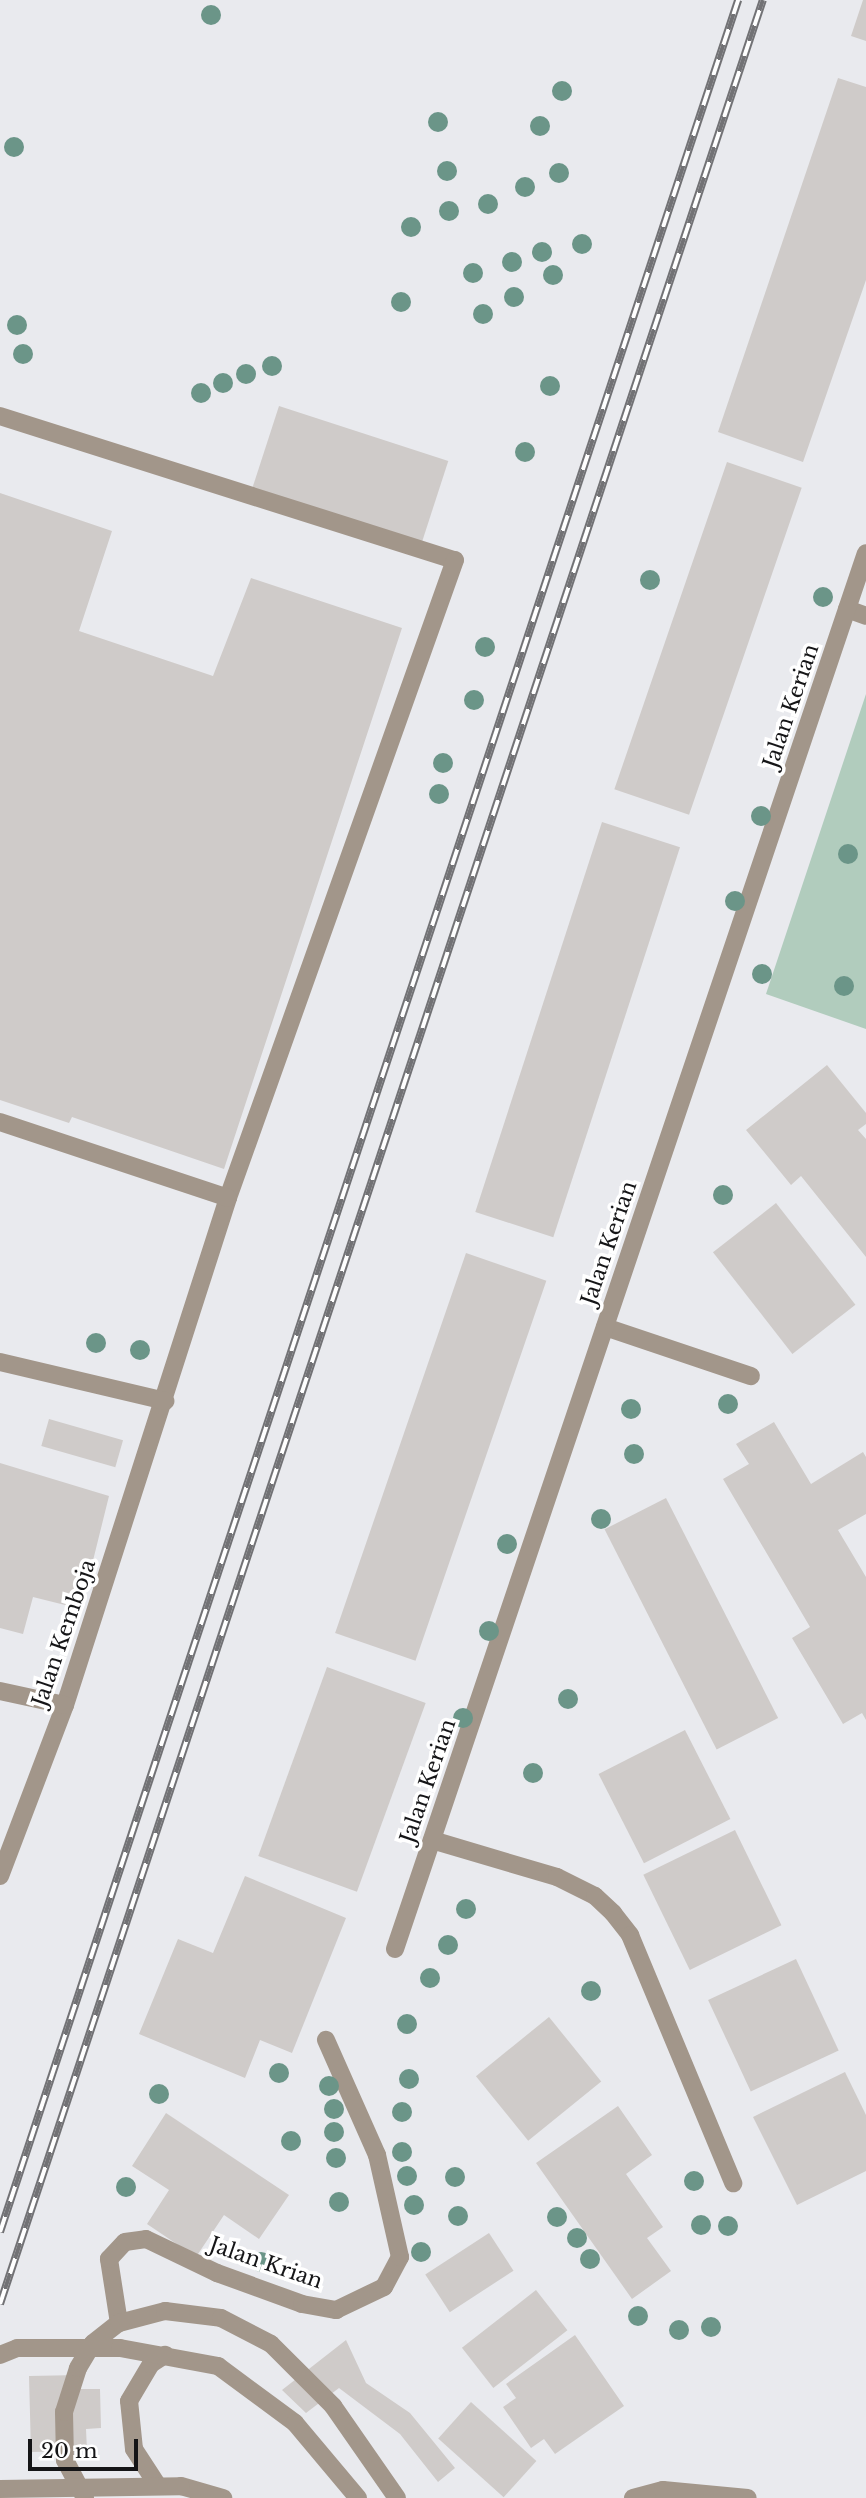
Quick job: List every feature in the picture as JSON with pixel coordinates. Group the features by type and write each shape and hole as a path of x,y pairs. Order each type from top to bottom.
{"street":[{"name":"Jalan Kemboja","path":"0,415 455,560 228,1198 165,1401 65,1705 0,1876"},
{"name":"Jalan Kerian","path":"395,1949 866,553"},
{"path":"847,609 866,616"},
{"path":"0,1122 228,1198"},
{"path":"605,1327 751,1376"},
{"path":"0,1362 165,1401"},
{"path":"0,1691 65,1705"},
{"path":"432,1840 557,1877 595,1895 613,1913 630,1935 733,2183"},
{"name":"Jalan Krian","path":"120,2323 109,2259 125,2242 135,2240 146,2239 302,2304 336,2309 384,2287 400,2257 377,2155 326,2040"},
{"path":"85,2498 65,2460 64,2412 93,2343 120,2323 165,2311 221,2318 271,2344 333,2406 397,2498"},
{"path":"0,2355 17,2348 120,2348 218,2366 295,2423 358,2498"},
{"path":"158,2486 134,2449 129,2401 151,2364 165,2355"},
{"path":"0,2489 181,2486 223,2498"},
{"path":"633,2498 663,2490 748,2498"}],"green space":[{"path":"866,694 866,1029 766,994"}],"building":[{"path":"863,0 866,0 866,41 851,36"},
{"path":"838,78 866,87 866,280 803,462 718,432"},
{"path":"279,406 448,461 421,545 252,490"},
{"path":"727,462 802,488 689,815 614,789"},
{"path":"0,493 112,531 79,631 213,676 251,578 402,628 224,1169 72,1117 69,1123 0,1100"},
{"path":"602,822 680,847 553,1237 475,1212"},
{"path":"827,1065 866,1113 866,1124 858,1130 866,1139 866,1257 801,1176 791,1185 746,1130"},
{"path":"776,1203 855,1305 792,1354 713,1252"},
{"path":"466,1253 546,1281 415,1661 335,1633"},
{"path":"49,1419 123,1440 115,1467 41,1446"},
{"path":"774,1422 811,1484 863,1452 866,1457 866,1514 838,1530 866,1577 866,1720 862,1713 843,1724 792,1638 810,1627 723,1479 749,1464 736,1444"},
{"path":"0,1463 109,1496 81,1609 33,1597 23,1634 0,1628"},
{"path":"666,1498 778,1718 717,1749 605,1529"},
{"path":"327,1667 426,1703 357,1892 258,1856"},
{"path":"685,1730 730,1819 644,1863 599,1774"},
{"path":"735,1830 781,1925 690,1970 643,1875"},
{"path":"245,1876 346,1918 292,2053 260,2040 245,2078 139,2034 178,1939 213,1953"},
{"path":"796,1959 839,2051 751,2092 708,2000"},
{"path":"549,2017 601,2082 528,2141 476,2076"},
{"path":"845,2072 866,2115 866,2171 797,2205 753,2117"},
{"path":"618,2106 652,2155 626,2174 663,2227 647,2238 671,2271 632,2299 536,2163"},
{"path":"166,2113 289,2195 259,2239 224,2215 196,2257 147,2224 169,2190 132,2166"},
{"path":"489,2233 514,2271 450,2312 425,2274"},
{"path":"536,2290 567,2330 493,2388 462,2348"},
{"path":"575,2335 624,2406 555,2454 544,2439 531,2448 503,2407 516,2398 506,2384"},
{"path":"346,2340 366,2383 410,2413 455,2468 438,2482 400,2434 339,2388 306,2413 282,2390"},
{"path":"80,2375 81,2389 100,2389 101,2428 86,2429 87,2451 31,2452 29,2376"},
{"path":"471,2402 536,2461 504,2497 438,2438"}],"railway":[{"path":"0,2232 738,0"},
{"path":"0,2304 763,0"}]}
